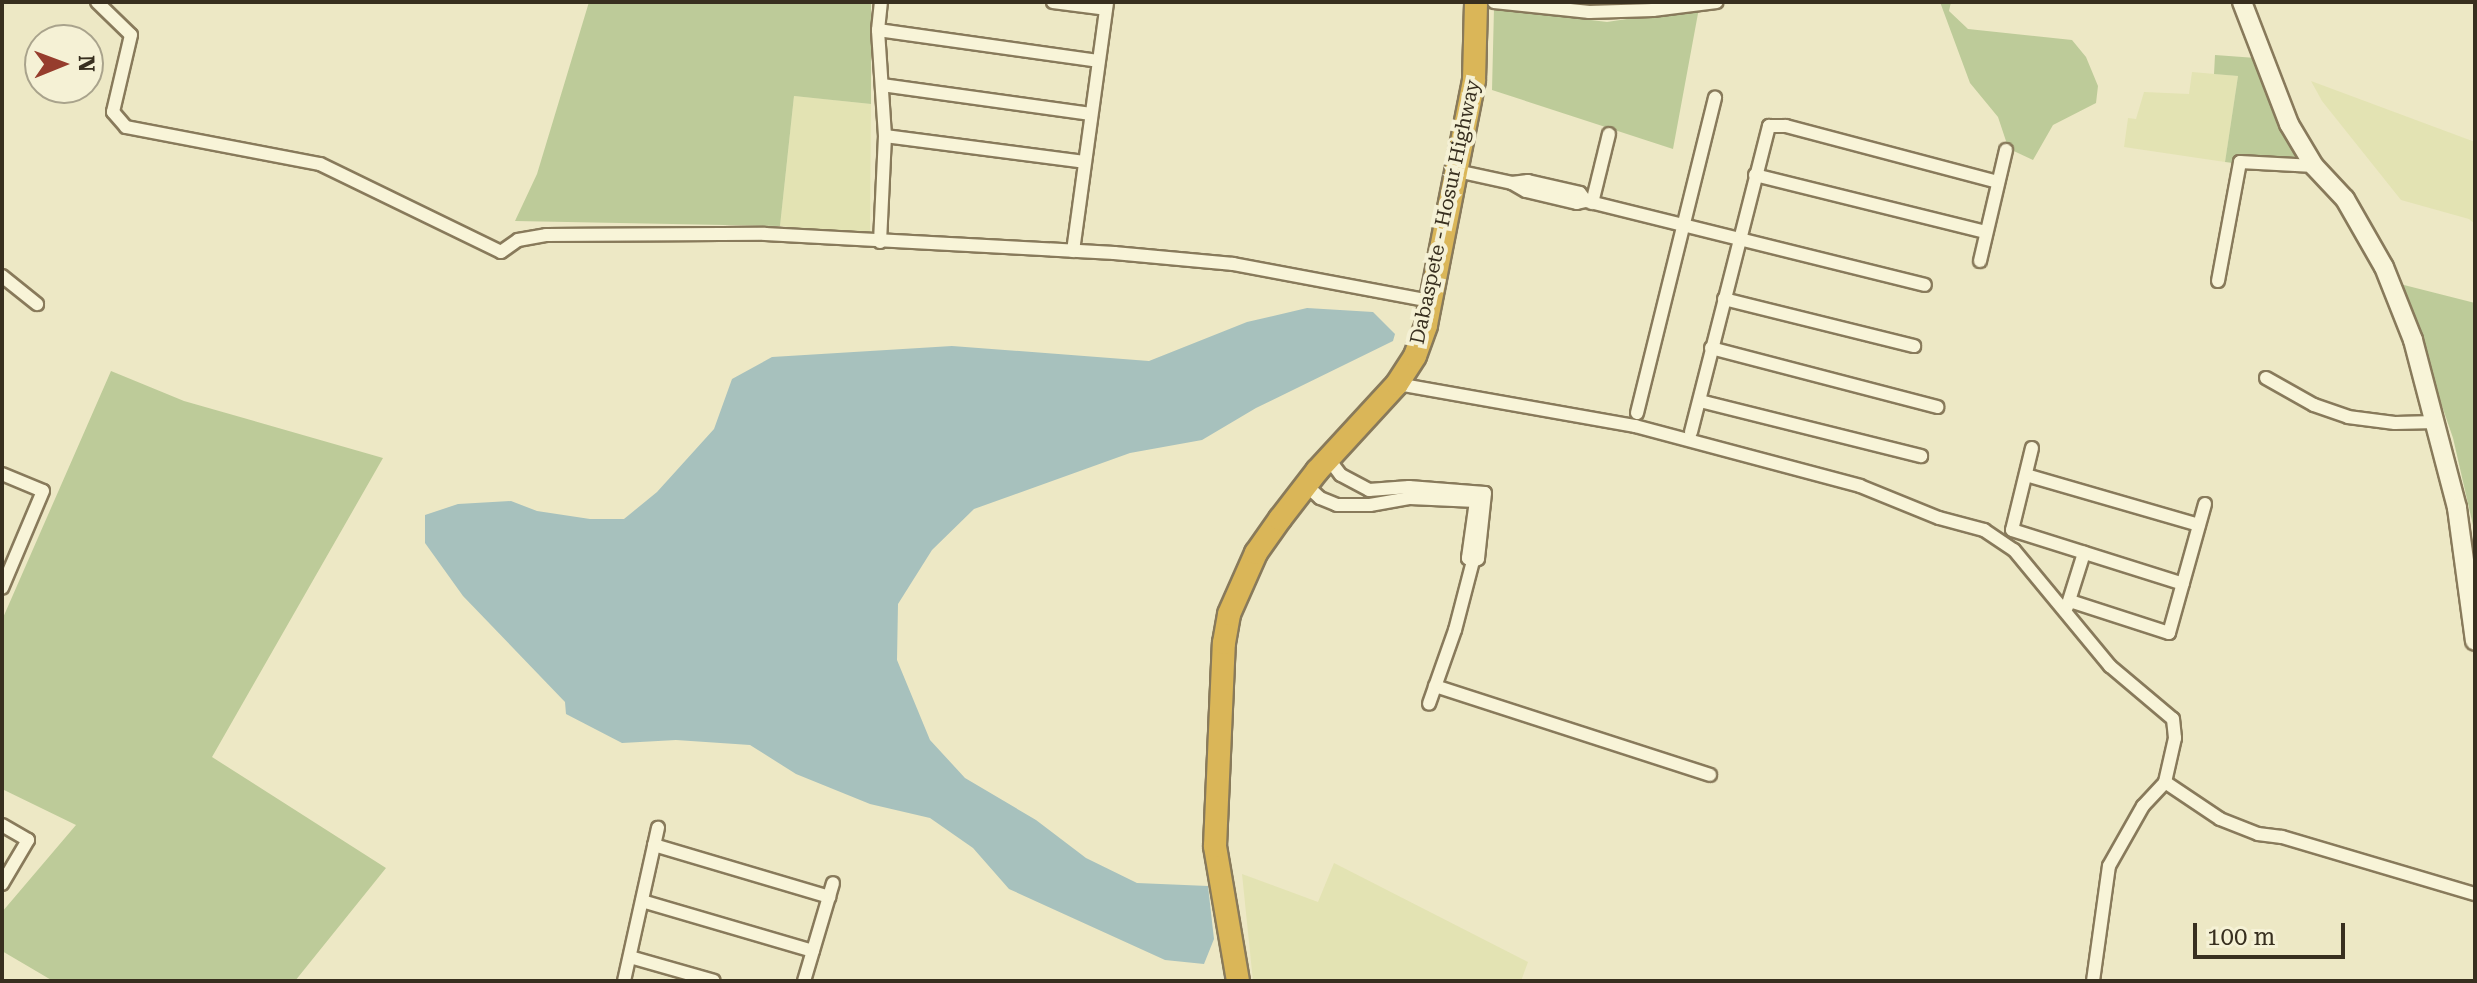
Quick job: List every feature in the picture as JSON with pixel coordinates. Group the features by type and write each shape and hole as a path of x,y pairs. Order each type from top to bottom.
{"highway":[{"name":"Dabaspete - Hosur Highway","path":"1238,981 1215,846 1224,643 1239,587 1256,553 1306,485 1397,384 1415,356 1431,301 1474,80 1476,2"}],"street":[{"path":"97,2 131,35 113,112 126,127 320,164 501,252 518,240 546,235 765,234 1073,251 1233,264 1431,301"},
{"path":"880,242 885,136 878,30 881,2"},
{"path":"1053,2 1106,6 1073,251"},
{"path":"1494,2 1589,12 1653,10 1716,2"},
{"path":"2242,2 2289,124 2314,166 2345,199 2384,267 2413,340 2457,508 2475,641"},
{"path":"878,30 1098,61"},
{"path":"882,85 1091,114"},
{"path":"1637,413 1715,97"},
{"path":"1691,432 1766,133 1773,124 1998,182"},
{"path":"1589,202 1609,134"},
{"path":"885,136 1084,162"},
{"path":"1980,261 2006,150"},
{"path":"2218,281 2240,162 2314,166"},
{"path":"1457,171 1512,183 1526,191 1577,203 1589,202 1925,285"},
{"path":"1755,175 1986,232"},
{"path":"2,276 37,304"},
{"path":"1724,299 1914,346"},
{"path":"1711,348 1937,407"},
{"path":"2266,378 2314,405 2348,417 2395,423 2436,422"},
{"path":"1397,384 1635,426 1860,486 1939,518 1984,530 2014,550 2067,606 2110,666 2173,719 2175,738 2165,782 2143,806 2109,866 2093,981"},
{"path":"1700,401 1921,456"},
{"path":"2032,448 2012,530 2183,584"},
{"path":"1328,458 1341,475 1369,490 1409,487 1485,493 1478,559 1473,561 1429,704"},
{"path":"2,474 43,491 2,588"},
{"path":"2026,475 2199,525"},
{"path":"1306,485 1320,498 1337,505 1370,505 1410,498 1476,501 1468,558 1473,561"},
{"path":"2067,606 2169,633 2205,504"},
{"path":"2067,606 2084,553"},
{"path":"1435,686 1710,775"},
{"path":"2165,782 2220,819 2258,834 2282,837 2475,894"},
{"path":"2,825 28,840 2,884"},
{"path":"624,981 658,828"},
{"path":"654,845 829,897"},
{"path":"804,981 833,883"},
{"path":"642,901 813,951"},
{"path":"630,957 714,981"}],"green space":[{"path":"589,2 871,2 871,104 794,96 780,226 515,221 537,174"},
{"path":"1940,2 1951,2 1949,11 1968,29 2072,40 2086,57 2098,86 2096,103 2053,125 2033,160 2003,146 2006,141 1998,117 1970,83"},
{"path":"1494,8 1607,22 1699,8 1673,149 1492,90"},
{"path":"2215,55 2256,58 2299,160 2236,155 2233,163 2225,162 2238,76 2214,74"},
{"path":"2192,72 2238,76 2225,162 2124,147 2128,118 2136,119 2144,92 2189,94"},
{"path":"2311,81 2475,142 2475,224 2469,219 2401,200 2322,101"},
{"path":"794,96 871,104 870,236 780,226"},
{"path":"2400,284 2475,303 2475,534 2453,438"},
{"path":"111,371 184,401 383,458 212,757 386,868 295,981 53,981 2,951 2,912 76,825 2,789 2,620"},
{"path":"1334,863 1528,962 1521,981 1253,981 1242,874 1318,902"}],"water":[{"path":"1307,308 1373,312 1395,334 1393,341 1256,408 1202,440 1130,453 974,509 932,550 898,604 897,660 930,740 965,778 1036,820 1086,858 1137,883 1208,886 1214,939 1204,964 1165,960 1009,889 973,848 930,818 870,804 796,774 750,745 676,740 622,743 566,714 565,702 463,596 425,543 425,515 458,504 511,501 537,511 590,519 624,519 657,492 714,429 732,379 772,357 952,346 1149,361 1247,322"}]}
